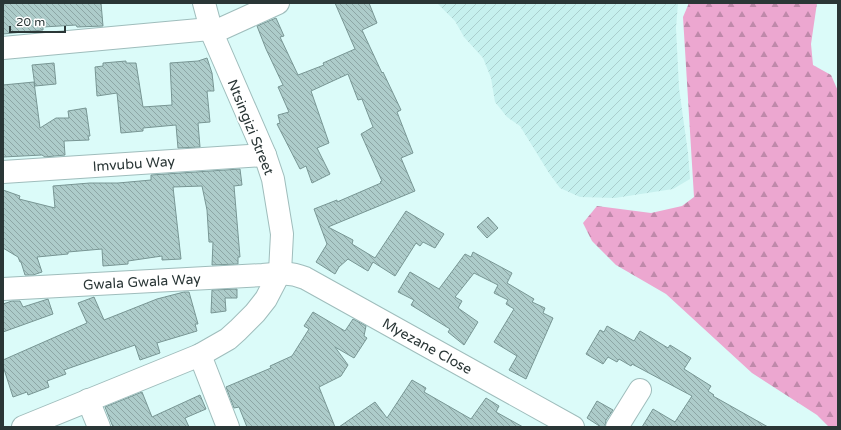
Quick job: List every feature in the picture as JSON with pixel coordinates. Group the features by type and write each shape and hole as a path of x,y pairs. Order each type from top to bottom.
{"street":[{"name":"Ntsingizi Street","path":"23,427 200,354 228,339 255,313 266,298 280,272 282,234 273,179 265,155 211,31 204,3"},
{"path":"3,48 211,31 278,3"},
{"name":"Imvubu Way","path":"3,172 265,155"},
{"name":"Gwala Gwala Way","path":"3,289 255,275 280,272"},
{"name":"Myezane Close","path":"280,272 290,273 305,278 572,427"},
{"path":"200,354 228,427"},
{"path":"617,427 640,390"},
{"path":"88,400 99,427"}],"shaded area":[{"path":"437,3 678,3 676,28 679,88 690,179 673,189 615,198 580,197 560,188 520,126 507,117 495,102 491,78 483,58 464,37 455,21"}],"green space":[{"path":"689,3 817,3 811,44 813,65 831,75 838,91 838,427 829,427 817,415 752,373 666,294 616,265 592,241 583,223 597,206 651,213 682,206 694,197 683,17"}],"building":[{"path":"3,3 101,3 103,26 77,27 76,25 43,27 43,30 3,34"},
{"path":"335,3 369,3 377,23 362,30 401,110 397,112 413,153 401,158 415,191 328,227 353,240 352,244 375,258 406,211 444,234 435,248 423,242 420,246 416,243 395,276 373,262 368,271 348,259 339,267 335,274 316,262 327,244 314,209 337,200 337,202 381,183 380,182 382,181 361,134 373,127 362,99 358,100 348,74 311,91 329,143 317,148 330,174 312,183 306,166 300,169 277,124 280,123 278,115 289,112 278,87 283,85 257,26 276,18 284,36 280,37 298,75 324,65 323,63 355,49"},
{"path":"207,58 212,73 214,91 207,91 210,122 198,123 200,147 178,148 176,125 143,128 143,131 121,133 117,93 97,96 95,67 103,66 103,63 126,61 126,63 136,63 143,107 172,105 170,63 198,61"},
{"path":"54,63 56,84 35,86 32,65"},
{"path":"34,82 40,128 56,118 69,118 68,111 86,108 90,136 88,136 89,140 64,141 65,155 45,157 42,155 3,157 3,85"},
{"path":"240,169 242,185 234,186 240,257 238,257 238,264 212,265 213,242 209,242 207,210 202,186 173,187 181,259 162,260 162,256 128,261 128,264 103,266 102,249 68,252 68,254 37,257 42,272 33,275 25,275 18,257 3,248 3,190 20,196 19,199 55,208 53,186 151,180 151,175"},
{"path":"488,217 498,228 487,238 477,227"},
{"path":"473,252 512,273 507,283 534,299 532,302 545,308 543,313 553,318 526,379 509,370 517,356 494,342 514,309 506,304 508,300 494,293 498,285 474,273 455,297 462,301 458,308 478,322 464,345 448,332 450,329 411,305 414,300 398,292 410,272 439,289 465,254 471,257"},
{"path":"237,289 237,298 225,298 226,311 211,313 212,290"},
{"path":"189,292 198,324 195,324 197,331 157,343 160,353 140,360 135,345 64,370 66,374 47,381 49,387 28,395 27,392 13,397 3,366 3,360 87,323 78,303 94,297 104,320 157,299"},
{"path":"48,299 53,314 3,332 3,304 12,301 20,301 23,307"},
{"path":"313,312 345,331 353,319 366,326 364,336 367,338 354,358 335,347 348,365 341,376 319,387 335,427 247,427 239,407 234,408 226,387 271,368 270,366 292,356 309,329 304,326"},
{"path":"607,326 634,341 640,331 668,348 670,345 691,358 684,369 711,386 708,391 714,395 713,396 768,427 642,427 653,409 675,422 692,396 632,364 631,366 619,359 617,362 608,357 603,364 586,354 600,330 604,332"},
{"path":"412,380 426,388 424,392 471,419 486,398 499,406 496,412 523,427 339,427 375,402 387,418"},
{"path":"142,392 152,417 200,395 206,409 185,418 189,427 113,427 105,407"},
{"path":"597,401 613,410 606,420 605,427 601,427 587,418"}]}
